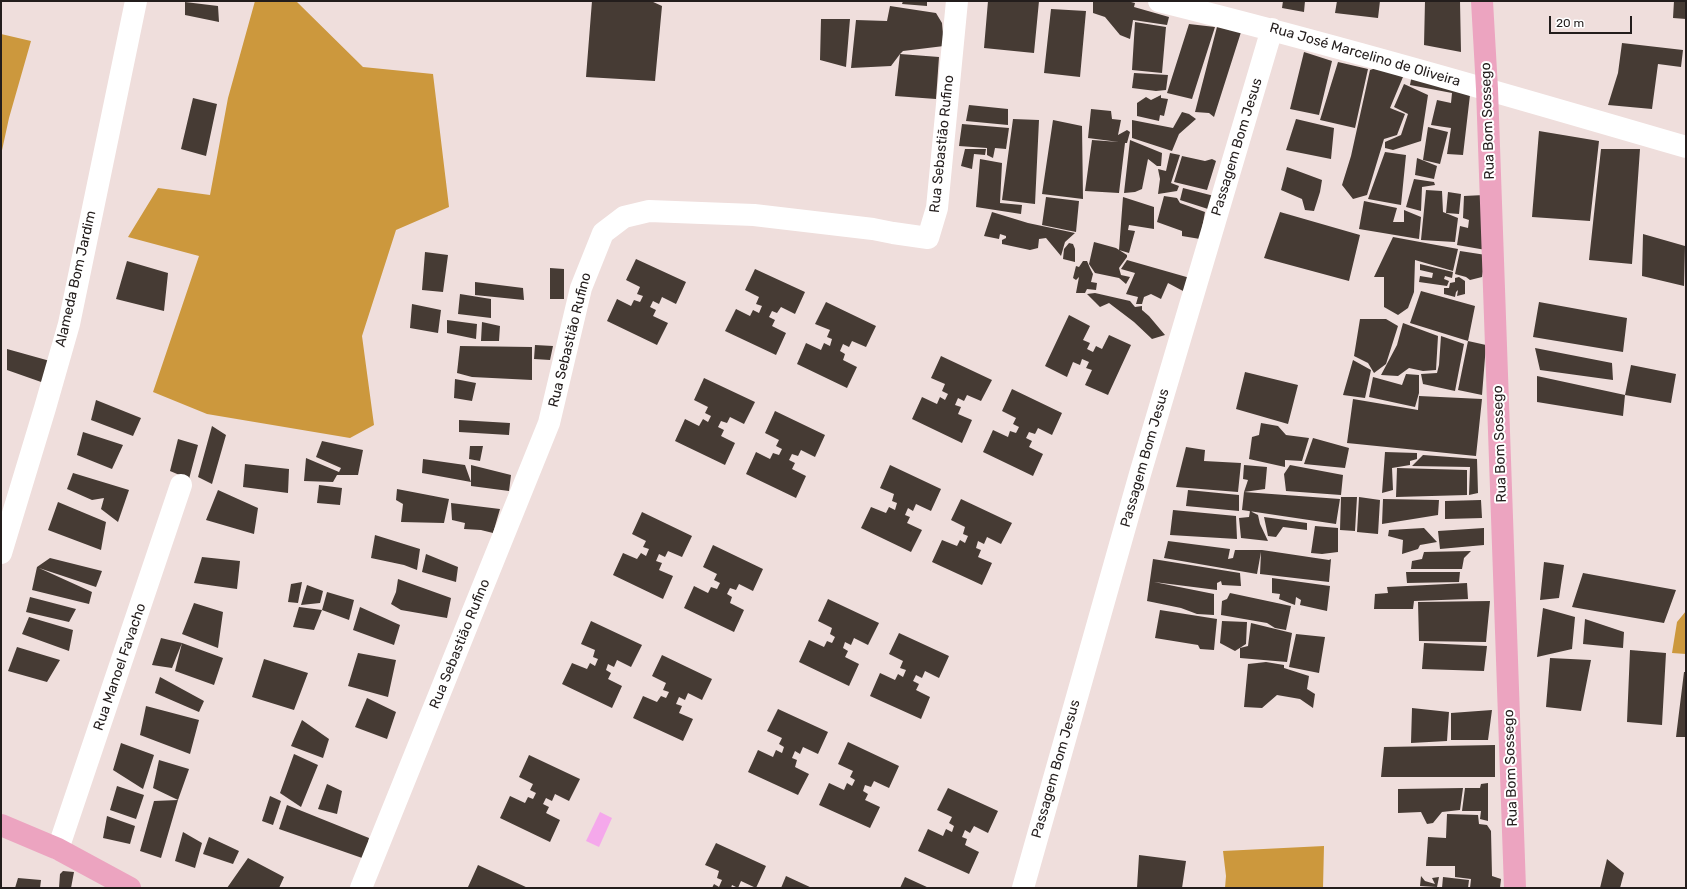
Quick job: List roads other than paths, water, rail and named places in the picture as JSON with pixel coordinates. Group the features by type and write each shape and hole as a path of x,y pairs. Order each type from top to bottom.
{"main road":[{"name":"Rua Bom Sossego","path":"1482,1 1487,89 1515,888"},
{"path":"1,825 58,849 130,888"}],"street":[{"name":"Alameda Bom Jardim","path":"1,553 45,408 68,324 136,1"},
{"name":"Rua Sebastião Rufino","path":"361,888 549,423 581,288 602,233 624,218 649,211 754,215 873,229 928,238 937,208 956,1"},
{"name":"Rua José Marcelino de Oliveira","path":"1159,1 1272,29 1487,89 1686,147"},
{"name":"Passagem Bom Jesus","path":"1023,888 1140,474 1272,29"},
{"name":"Rua Manoel Favacho","path":"58,849 181,484"}]}
